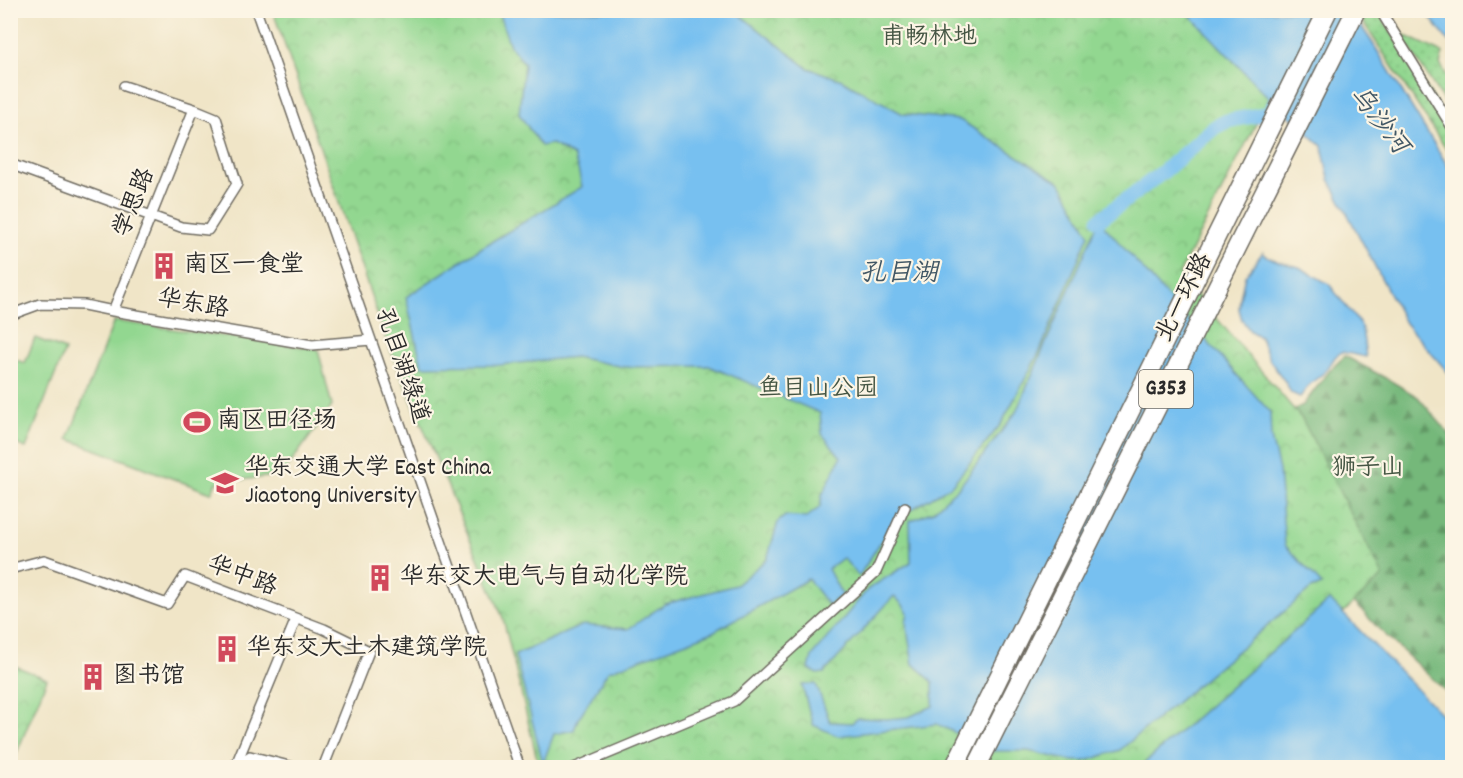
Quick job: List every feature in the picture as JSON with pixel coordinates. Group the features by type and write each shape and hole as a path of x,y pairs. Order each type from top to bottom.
{"highway":[{"name":"北一环路","path":"954,768 1328,10"},
{"name":"北一环路","path":"976,768 1356,10"},
{"path":"1312,98 1339,61 1364,10"}],"street":[{"name":"孔目湖绿道","path":"256,10 520,768"},
{"path":"1380,10 1452,126"},
{"path":"10,165 181,227 208,230 237,184 216,118 124,86"},
{"name":"学思路","path":"113,311 194,109"},
{"name":"华东路","path":"10,315 40,304 84,305 312,345 371,340"},
{"path":"574,768 734,701 876,572 905,507"},
{"name":"华中路","path":"10,569 44,560 166,604 185,576 324,629 369,651 323,768"},
{"path":"235,767 296,619"},
{"path":"235,767 249,756 297,768"}],"green space":[{"name":"鱼目山公园","path":"273,11 1314,11 1179,274 1302,419 1383,576 1176,767 539,767 503,618 386,339"},
{"path":"1356,11 1378,11 1452,128 1452,158"},
{"path":"1400,33 1443,53 1440,64 1452,84 1452,114"},
{"name":"南区田径场","path":"114,321 318,349 332,406 282,475 216,483 211,493 68,439"},
{"path":"35,338 65,350 26,448 11,442 11,358 25,363"},
{"name":"狮子山","path":"1345,356 1418,397 1452,437 1452,697 1380,630 1314,559 1275,419 1303,405 1331,369"},
{"path":"10,664 47,679 15,757 10,755"}],"water":[{"name":"孔目湖","path":"498,11 735,11 808,68 842,80 903,114 960,120 1061,183 1089,234 1040,351 1001,424 951,486 895,519 859,576 843,558 828,569 842,595 828,605 808,579 711,633 608,671 578,719 574,730 554,734 543,763 515,655 583,625 628,629 665,604 736,585 767,559 778,522 785,516 806,518 820,507 822,495 841,457 822,434 820,413 709,366 624,367 575,357 500,365 422,366 406,297 481,248 582,187 573,156 552,144 541,146 519,114 524,63 510,46"},
{"name":"乌沙河","path":"1186,11 1351,11 1452,173 1452,377 1405,323 1329,179 1322,146 1262,91"},
{"path":"1425,11 1452,11 1452,42 1449,42"},
{"path":"1099,220 1270,412 1271,438 1279,470 1285,545 1322,585 1311,589 1120,750 1086,761 1072,761 1028,751 993,751 937,724 838,736 813,725 802,685 816,684 830,722 852,723 857,718 909,717 933,706 933,682 913,664 906,622 908,613 894,596 824,673 817,674 809,669 812,656 868,589 911,562 910,521 933,511 960,486 1016,412"},
{"path":"1263,252 1279,262 1299,267 1329,284 1362,327 1366,357 1342,352 1300,397 1291,393 1270,361 1260,337 1250,331 1242,320 1239,309 1245,276"},
{"path":"1330,600 1452,725 1452,767 1140,767"}],"waterway":[{"path":"1099,220 1163,172 1215,127 1227,121 1269,113 1278,98"}],"place":[{"name":"南区一食堂","path":"164,266"},
{"name":"南区田径场","path":"197,422"},
{"name":"华东交通大学 East China Jiaotong University","path":"225,483"},
{"name":"华东交大电气与自动化学院","path":"380,578"},
{"name":"华东交大土木建筑学院","path":"227,649"},
{"name":"图书馆","path":"93,677"}],"park label":[{"name":"甫畅林地","path":"929,38"}]}
